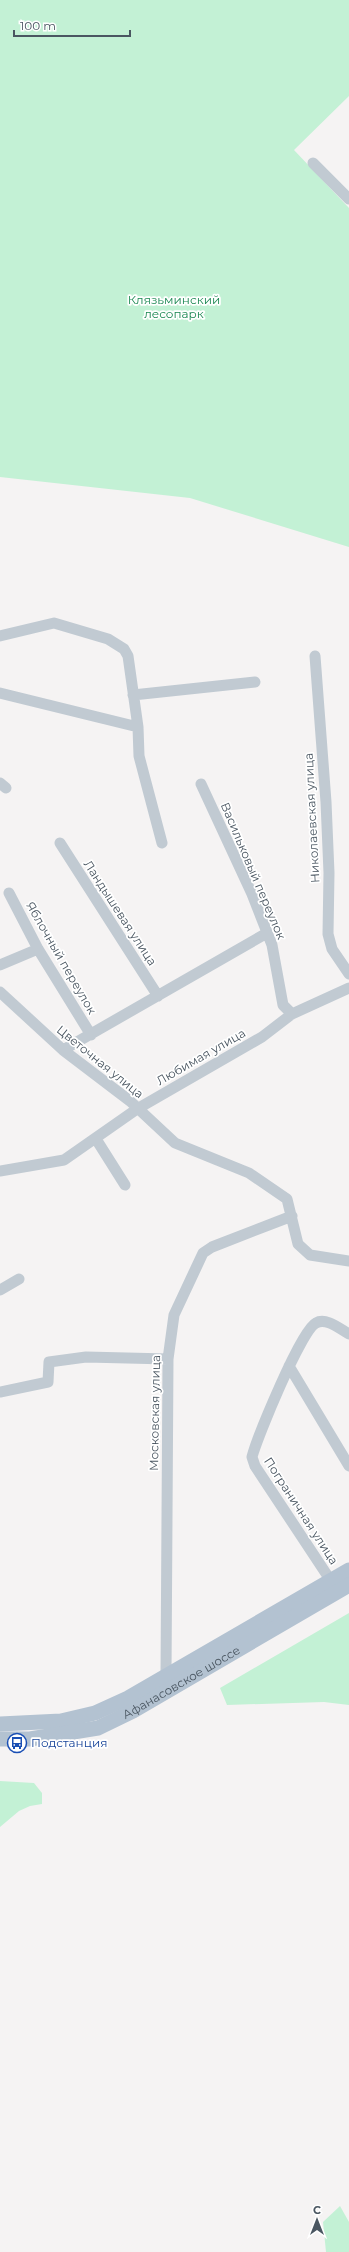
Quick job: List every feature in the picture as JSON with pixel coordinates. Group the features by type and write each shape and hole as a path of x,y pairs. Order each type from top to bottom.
{"main road":[{"name":"Афанасовское шоссе","path":"0,1724 61,1721 96,1713 128,1698 349,1570"},
{"name":"Афанасовское шоссе","path":"0,1739 30,1739 98,1728 133,1711 349,1585"}],"street":[{"path":"313,163 349,199"},
{"path":"0,636 54,624 108,639 124,649 128,656 138,727 139,756 162,843"},
{"name":"Николаевская улица","path":"315,656 326,802 329,873 328,934 332,949 349,974"},
{"path":"133,695 255,682"},
{"path":"0,693 138,727"},
{"name":"Васильковый переулок","path":"201,784 252,894 272,945 283,1005 292,1014"},
{"name":"Ландышевая улица","path":"60,843 158,996"},
{"name":"Яблочный переулок","path":"9,893 38,949 91,1035"},
{"path":"63,1050 267,933"},
{"path":"0,965 38,949"},
{"name":"Любимая улица","path":"0,1172 64,1160 137,1109 262,1037 292,1014 349,988"},
{"name":"Цветочная улица","path":"0,992 63,1050 130,1100 137,1109 175,1143 250,1173 287,1199 298,1244 310,1255 349,1260"},
{"path":"96,1139 125,1184"},
{"name":"Московская улица","path":"166,1675 168,1359 174,1315 203,1253 212,1246 292,1216"},
{"path":"0,1290 19,1279"},
{"path":"349,1334 326,1322 314,1323 309,1328 289,1366 349,1466"},
{"path":"0,1392 48,1382 49,1362 86,1357 168,1359"},
{"name":"Пограничная улица","path":"289,1366 253,1454 253,1461 331,1581"}],"green space":[{"name":"Клязьминский лесопарк","path":"0,0 349,0 349,96 294,150 349,208 349,547 190,498 0,477"},
{"path":"349,1613 349,1705 324,1702 227,1705 220,1688"},
{"path":"0,1781 34,1783 42,1793 42,1804 30,1806 19,1811 0,1827"},
{"path":"340,2206 349,2222 349,2252 326,2252 323,2222"}],"place":[{"name":"Подстанция","path":"17,1743"}]}
